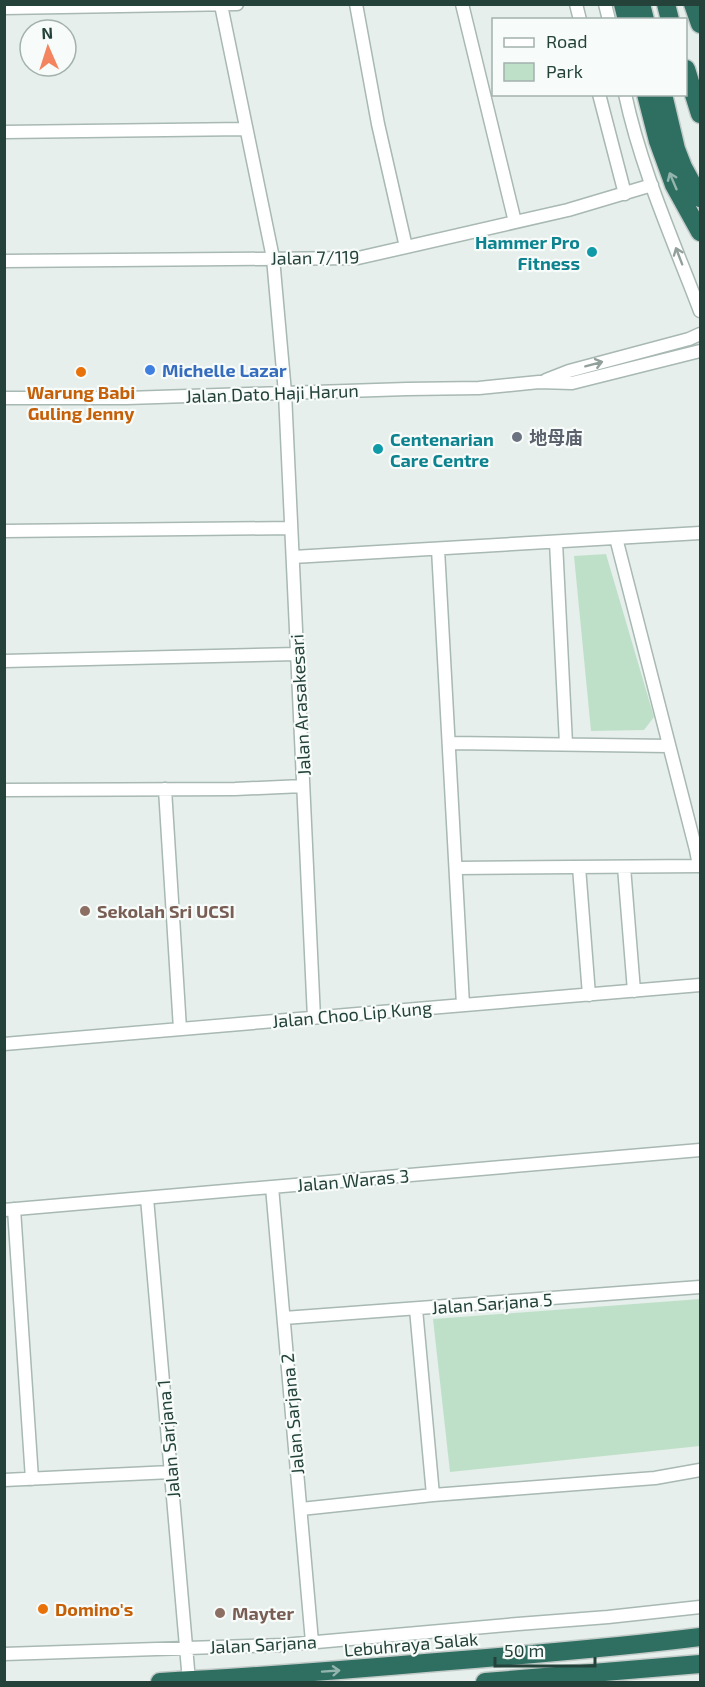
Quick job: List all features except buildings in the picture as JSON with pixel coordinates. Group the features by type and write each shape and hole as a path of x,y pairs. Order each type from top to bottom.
{"highway":[{"path":"693,4 700,24"},
{"path":"687,72 700,114"},
{"path":"646,96 657,141 670,174 700,232"},
{"path":"663,96 676,149 697,191"},
{"name":"Lebuhraya Salak","path":"160,1683 610,1648 700,1636"},
{"path":"485,1683 699,1664"}],"street":[{"path":"4,8 237,4"},
{"path":"356,4 378,124 406,247"},
{"path":"462,4 515,222"},
{"name":"Jalan Arasakesari","path":"221,5 273,258 285,393 314,1018"},
{"path":"600,96 625,194"},
{"path":"626,96 652,185 700,311"},
{"path":"4,132 246,129"},
{"name":"Jalan 7/119","path":"4,261 358,258 515,222 652,185"},
{"name":"Jalan Dato Haji Harun","path":"539,382 569,371 689,339 700,334"},
{"name":"Jalan Dato Haji Harun","path":"4,398 127,398 479,388 539,382 572,382 700,351"},
{"path":"4,531 291,528"},
{"path":"293,557 700,533"},
{"path":"456,868 700,866 616,538"},
{"path":"556,542 566,744"},
{"path":"438,549 463,1005"},
{"path":"4,661 297,654"},
{"path":"449,742 669,746"},
{"path":"4,790 235,789 303,786"},
{"path":"165,789 180,1029"},
{"path":"579,867 589,995"},
{"path":"624,867 634,991"},
{"name":"Jalan Choo Lip Kung","path":"4,1044 700,985"},
{"name":"Jalan Waras 3","path":"9,1209 700,1150"},
{"name":"Jalan Sarjana 2","path":"272,1187 312,1642"},
{"name":"Jalan Sarjana 1","path":"147,1198 189,1681"},
{"path":"9,1209 32,1479"},
{"name":"Jalan Sarjana 5","path":"284,1318 700,1287"},
{"path":"416,1308 433,1495"},
{"path":"301,1509 433,1495 655,1478 700,1470"},
{"path":"4,1480 171,1472"},
{"name":"Jalan Sarjana","path":"4,1654 283,1645 700,1607"}],"green space":[{"path":"606,554 654,717 644,730 591,731 574,556"},
{"path":"700,1299 700,1446 450,1472 433,1319"}],"place":[{"name":"Hammer Pro Fitness","path":"592,252"},
{"name":"Michelle Lazar","path":"150,370"},
{"name":"Warung Babi Guling Jenny","path":"81,372"},
{"name":"地母庙","path":"517,437"},
{"name":"Centenarian Care Centre","path":"378,449"},
{"name":"Sekolah Sri UCSI","path":"85,911"},
{"name":"Domino's","path":"43,1609"},
{"name":"Mayter","path":"220,1613"}]}
